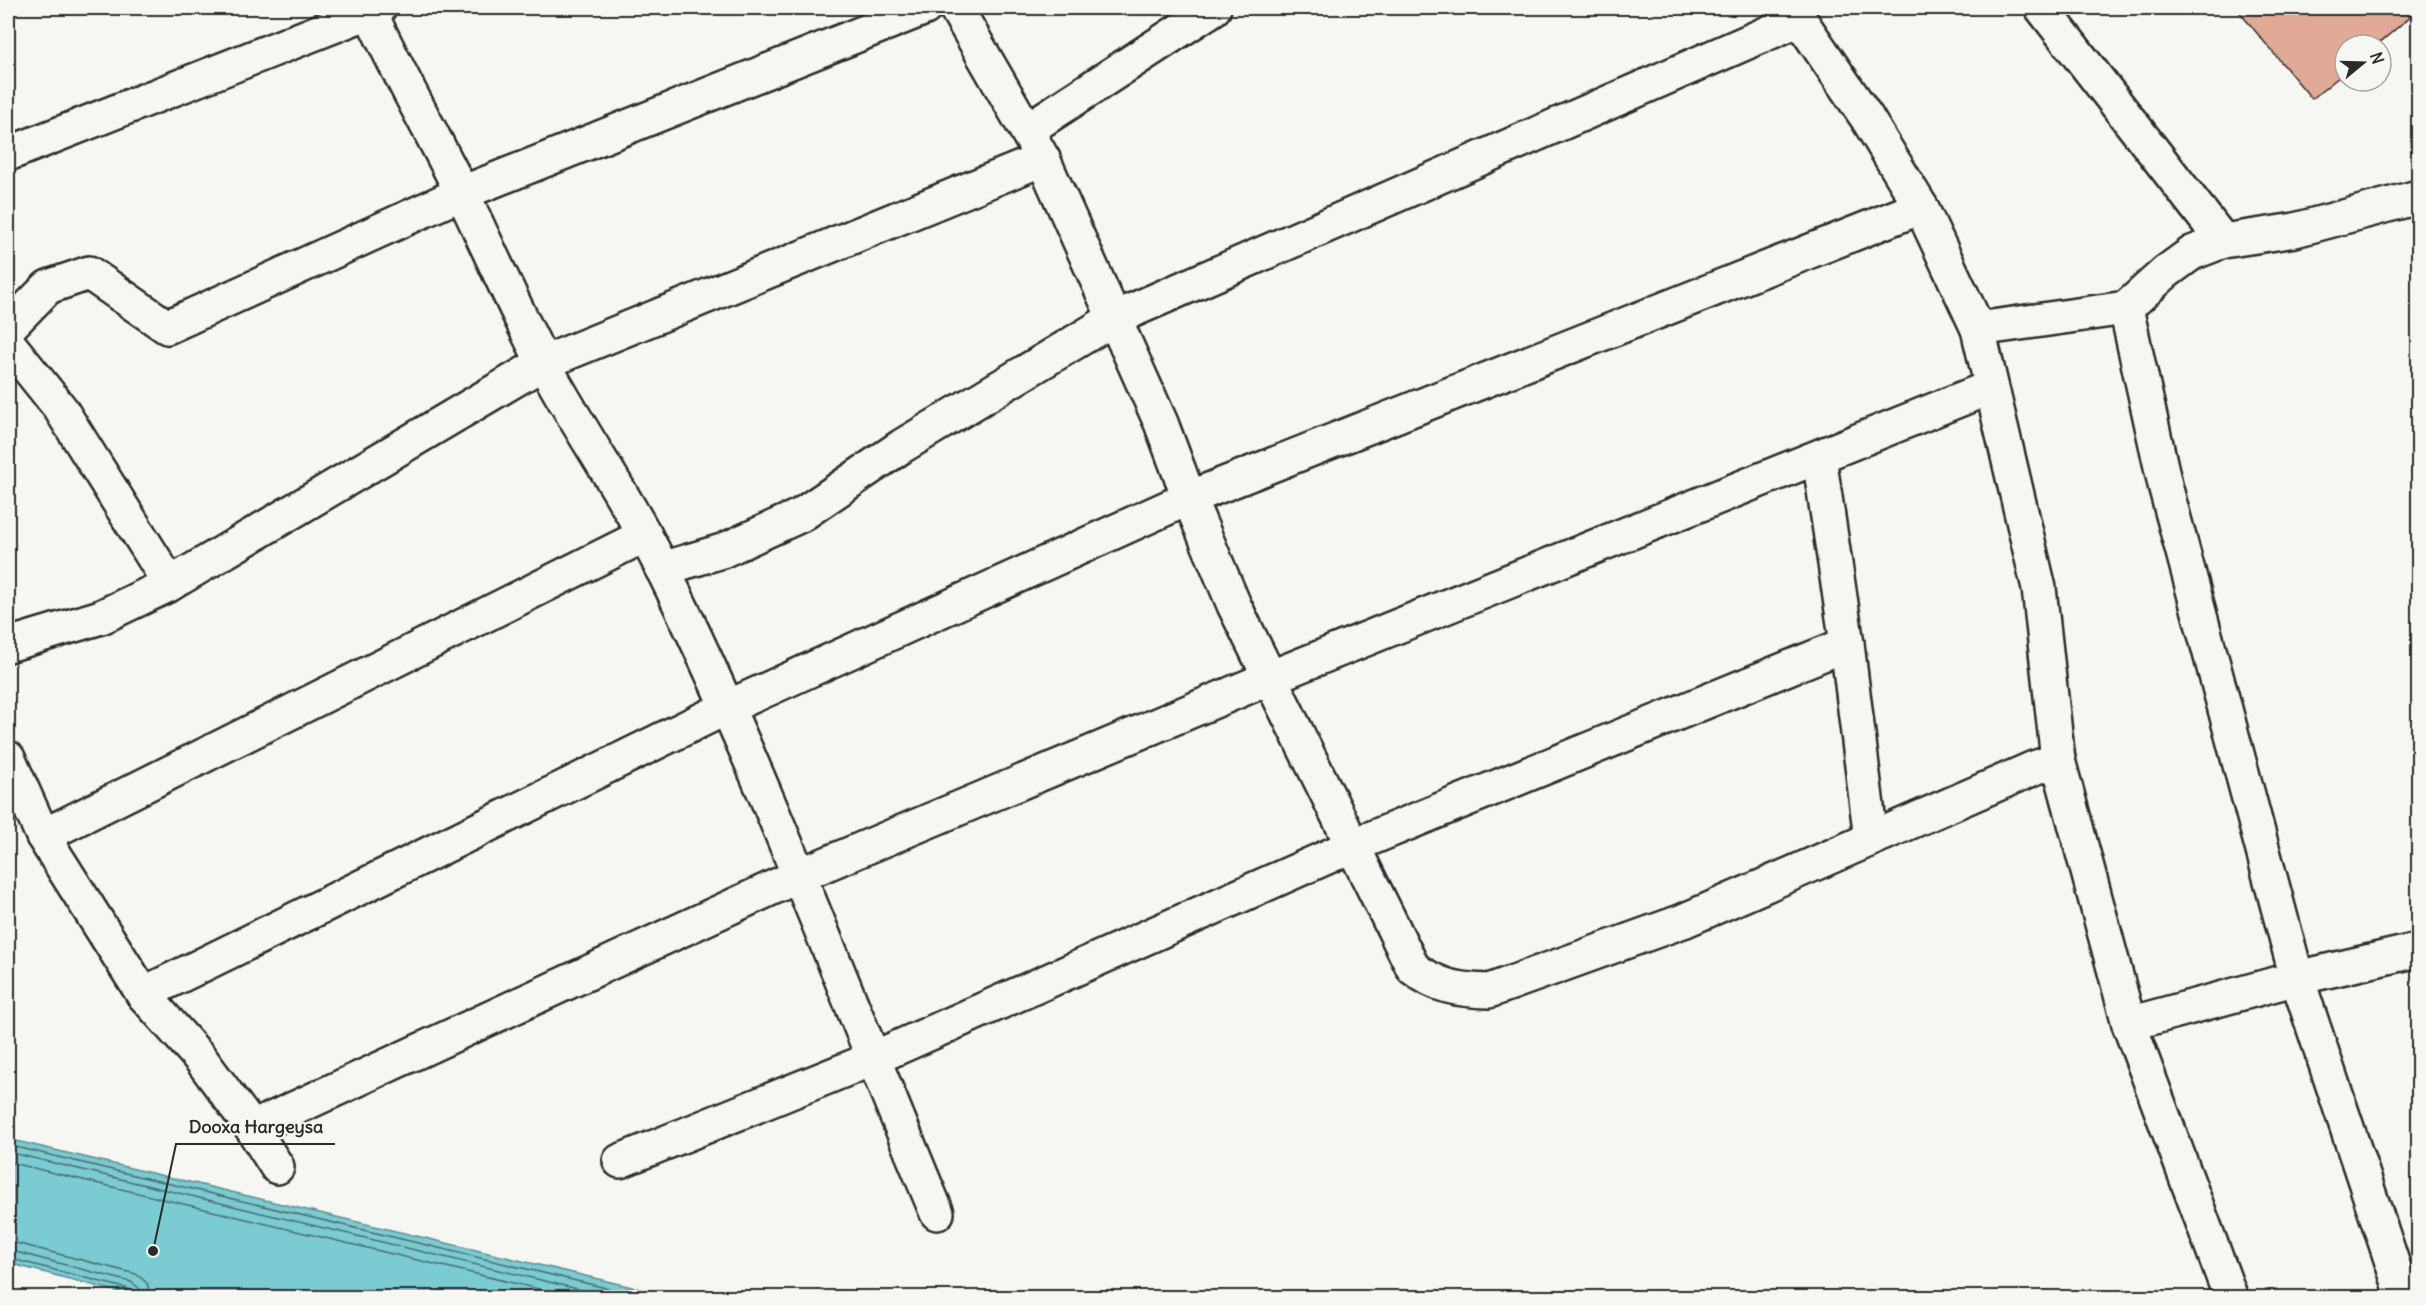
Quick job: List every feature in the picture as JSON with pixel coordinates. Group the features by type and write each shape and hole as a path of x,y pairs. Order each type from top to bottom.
{"street":[{"path":"8,328 48,287 89,273 167,327 462,193 925,8"},
{"path":"956,8 1042,159 1161,423 1189,498 1234,605 1269,678 1413,968 1430,981 1459,990 1489,991 1683,921 2034,768 2058,760"},
{"path":"2042,8 2223,241"},
{"path":"8,154 372,9 543,363 645,535 728,707 800,875 872,1059 937,1213"},
{"path":"1026,130 1201,11"},
{"path":"662,568 722,551 801,515 902,446 1115,318 1796,13 1867,118 1921,207 1978,329 2039,588 2058,760 2129,1024 2232,1298"},
{"path":"8,645 101,617 170,584 543,363 1042,159"},
{"path":"1978,329 2126,308 2166,272 2192,253 2223,241 2295,230 2418,197"},
{"path":"143,994 728,707 1189,498 1921,207"},
{"path":"2126,308 2165,485 2297,978 2404,1298"},
{"path":"8,343 60,408 170,584"},
{"path":"252,1128 800,875 1269,678 1991,387"},
{"path":"1819,457 1847,644 1871,839"},
{"path":"43,836 645,535"},
{"path":"620,1161 872,1059 1352,846 1847,644"},
{"path":"8,758 43,836 143,994 200,1058 252,1128 277,1167"},
{"path":"2129,1024 2297,978 2418,950"}],"water":[{"path":"8,1139 674,1297 138,1297 8,1263"}],"building":[{"path":"2236,8 2418,8 2391,33 2333,33 2333,82 2312,99"}],"place":[{"name":"Dooxa Hargeysa","path":"153,1251"}]}
